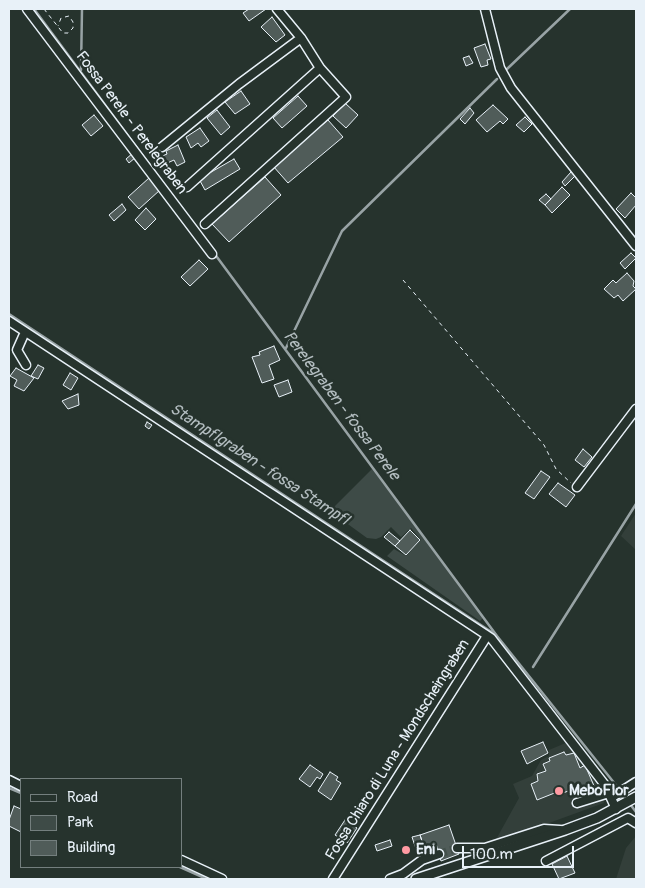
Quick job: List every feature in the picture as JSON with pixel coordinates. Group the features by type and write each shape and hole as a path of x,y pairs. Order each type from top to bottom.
{"main road":[{"path":"416,879 565,830 620,807 635,798"}],"street":[{"name":"Fossa Perele - Perelegraben","path":"28,9 212,254"},
{"path":"205,224 346,96 320,68 301,38 277,9"},
{"path":"485,9 500,68 511,88 636,246"},
{"path":"162,147 239,84 301,38"},
{"path":"187,187 320,68"},
{"path":"9,321 487,636 613,795 620,807"},
{"path":"25,332 17,350 26,365"},
{"path":"576,487 636,409"},
{"name":"Fossa Chiaro di Luna - Mondscheingraben","path":"333,879 487,636"},
{"path":"577,803 613,795 626,790 636,782"},
{"path":"546,860 628,818 636,823"},
{"path":"457,848 485,848 544,829 565,830"},
{"path":"390,879 403,874 422,860 439,854"},
{"path":"182,860 222,879"}],"path":[{"path":"44,9 63,33 68,33 72,28 73,22 69,16 61,18 58,26"},
{"path":"403,280 544,445 556,469 576,487"}],"shaded area":[{"path":"636,513 636,550 621,536"},
{"name":"MeboFlor","path":"568,742 601,784 604,803 494,843 519,798 513,784 532,776 541,760 549,756 549,750"},
{"path":"636,836 636,879 616,879 626,848"}],"green space":[{"path":"372,469 484,617 480,621 387,556 394,549 406,556 421,540 411,528 401,537 391,527 381,537 376,539 367,538 334,514 334,507"}],"building":[{"path":"249,9 266,9 249,21 243,13"},
{"path":"272,17 285,35 276,42 261,27"},
{"path":"485,44 491,59 487,60 488,65 481,67 474,48"},
{"path":"469,56 473,63 466,66 463,58"},
{"path":"241,91 250,104 235,114 225,102"},
{"path":"298,96 307,106 282,128 273,118"},
{"path":"345,103 358,115 346,128 333,116"},
{"path":"493,105 508,119 503,124 500,121 487,132 476,120"},
{"path":"470,108 474,113 465,124 460,119"},
{"path":"217,110 230,127 221,135 207,118"},
{"path":"94,115 103,126 91,136 82,125"},
{"path":"525,117 532,124 524,132 516,125"},
{"path":"328,120 343,137 288,183 273,166"},
{"path":"200,128 209,141 201,147 198,143 191,148 186,137"},
{"path":"178,145 185,162 177,166 174,160 163,165 160,157 167,154 166,151"},
{"path":"133,153 136,157 129,163 126,159"},
{"path":"234,159 240,169 205,190 199,179"},
{"path":"571,172 575,176 565,186 562,182"},
{"path":"265,177 281,195 229,242 212,224"},
{"path":"149,178 160,190 139,209 128,197"},
{"path":"562,187 570,195 552,213 545,205"},
{"path":"631,193 636,198 636,205 625,218 616,209"},
{"path":"546,194 551,199 545,205 539,200"},
{"path":"122,204 126,210 114,221 109,215"},
{"path":"146,208 156,219 145,230 135,220"},
{"path":"631,253 636,258 625,269 620,263"},
{"path":"199,260 208,269 190,286 181,277"},
{"path":"627,273 634,281 633,286 636,289 623,301 618,295 614,298 604,289 613,280 616,283"},
{"path":"274,346 280,360 269,365 274,379 262,383 252,357 260,355 259,352"},
{"path":"38,365 44,368 38,379 31,376"},
{"path":"16,368 34,378 24,391 14,386 17,380 10,376"},
{"path":"70,373 78,378 71,390 63,385"},
{"path":"288,380 292,392 279,397 274,385"},
{"path":"78,394 79,405 68,409 62,401"},
{"path":"147,422 152,425 149,429 145,426"},
{"path":"583,449 592,457 584,467 575,460"},
{"path":"541,471 550,477 534,499 525,493"},
{"path":"558,483 575,495 566,507 549,494"},
{"path":"410,530 420,540 406,555 395,546"},
{"path":"389,532 400,541 395,546 384,537"},
{"path":"543,742 548,753 527,764 521,751"},
{"path":"564,752 566,755 574,753 580,768 585,765 595,788 579,794 576,788 563,793 562,790 537,800 531,784 538,781 537,774 546,771 543,764 550,761 549,758"},
{"path":"310,765 323,774 320,779 317,777 310,787 299,779"},
{"path":"330,772 338,777 336,780 341,783 331,800 318,791"},
{"path":"14,806 20,809 20,832 9,826"},
{"path":"345,820 357,828 347,843 335,835"},
{"path":"449,825 459,854 441,861 436,844 424,847 420,835"},
{"path":"420,835 424,847 416,849 412,837"},
{"path":"390,840 392,846 377,851 375,845"},
{"path":"567,856 575,873 559,879 552,864"}],"waterway":[{"name":"Perelegraben - fossa Perele","path":"34,9 186,214"},
{"path":"81,70 82,9"},
{"path":"507,69 570,9"},
{"path":"286,348 342,231 497,79"},
{"name":"Perelegraben - fossa Perele","path":"214,253 497,636 627,799"},
{"name":"Stampflgraben - fossa Stampfl","path":"9,314 496,635"},
{"path":"533,667 636,504"},
{"name":"Fossa Chiaro di Luna - Mondscheingraben","path":"9,788 20,793"},
{"name":"Perelegraben - fossa Perele","path":"630,804 636,812"},
{"name":"Fossa Chiaro di Luna - Mondscheingraben","path":"182,868 207,879"}],"tunnel":[{"path":"439,854 457,848"}],"place":[{"name":"MeboFlor","path":"559,791"},
{"name":"Eni","path":"406,850"}]}
